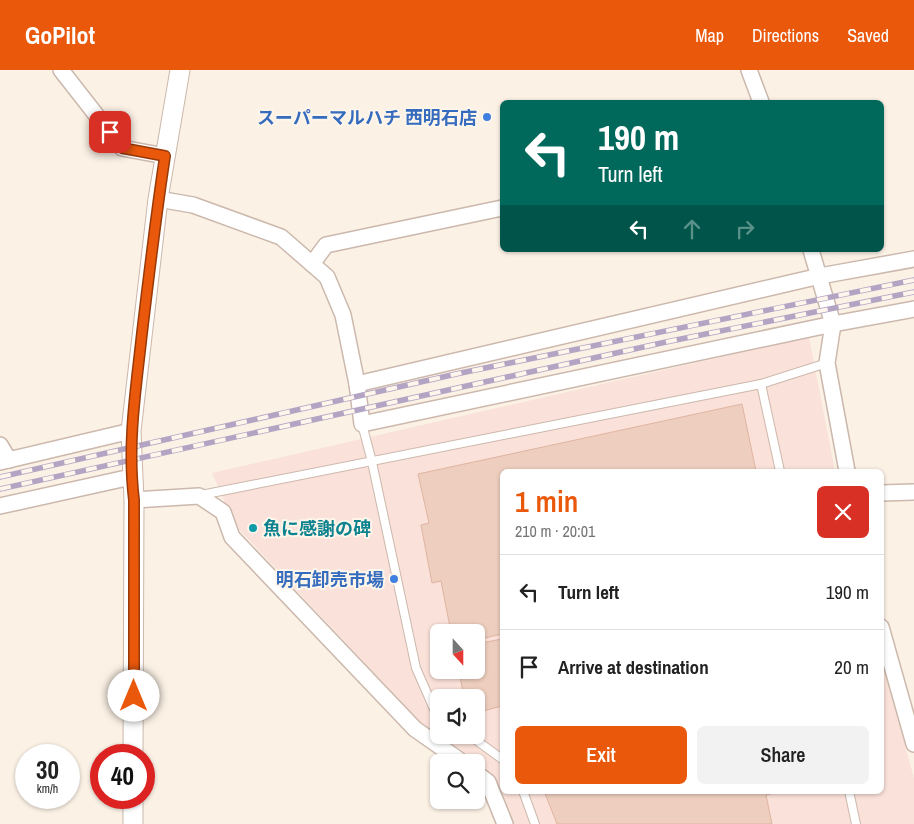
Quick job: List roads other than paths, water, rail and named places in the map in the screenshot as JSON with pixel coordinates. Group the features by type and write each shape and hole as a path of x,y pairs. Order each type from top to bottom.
{"street":[{"path":"61,70 122,148 165,156"},
{"path":"134,744 134,500 131,477 131,431 158,199 180,70"},
{"path":"749,70 760,100"},
{"path":"158,199 193,205 281,237 327,277 343,315 357,384 362,424 833,324 914,309"},
{"path":"312,264 326,245 500,208"},
{"path":"812,252 833,324 828,363 846,469"},
{"path":"357,384 820,276 914,259"},
{"path":"0,445 4,461 131,431"},
{"path":"0,506 131,477"},
{"path":"884,493 914,492"},
{"path":"134,500 199,496 224,512 232,538 415,728 451,754"},
{"path":"884,637 913,736"},
{"path":"485,780 488,782 505,824"},
{"path":"133,809 133,824"}],"lane":[{"path":"199,496 761,384 828,363"},
{"path":"761,384 780,469"},
{"path":"362,424 372,462 416,668 430,700"},
{"path":"481,744 500,758"},
{"path":"524,794 535,824"},
{"path":"850,794 856,824"}],"railway":[{"path":"0,477 456,374 914,280"},
{"path":"0,489 666,342 914,292"}],"place":[{"name":"スーパーマルハチ 西明石店","path":"487,117"},
{"name":"魚に感謝の碑","path":"253,528"},
{"name":"明石卸売市場","path":"394,579"}]}
